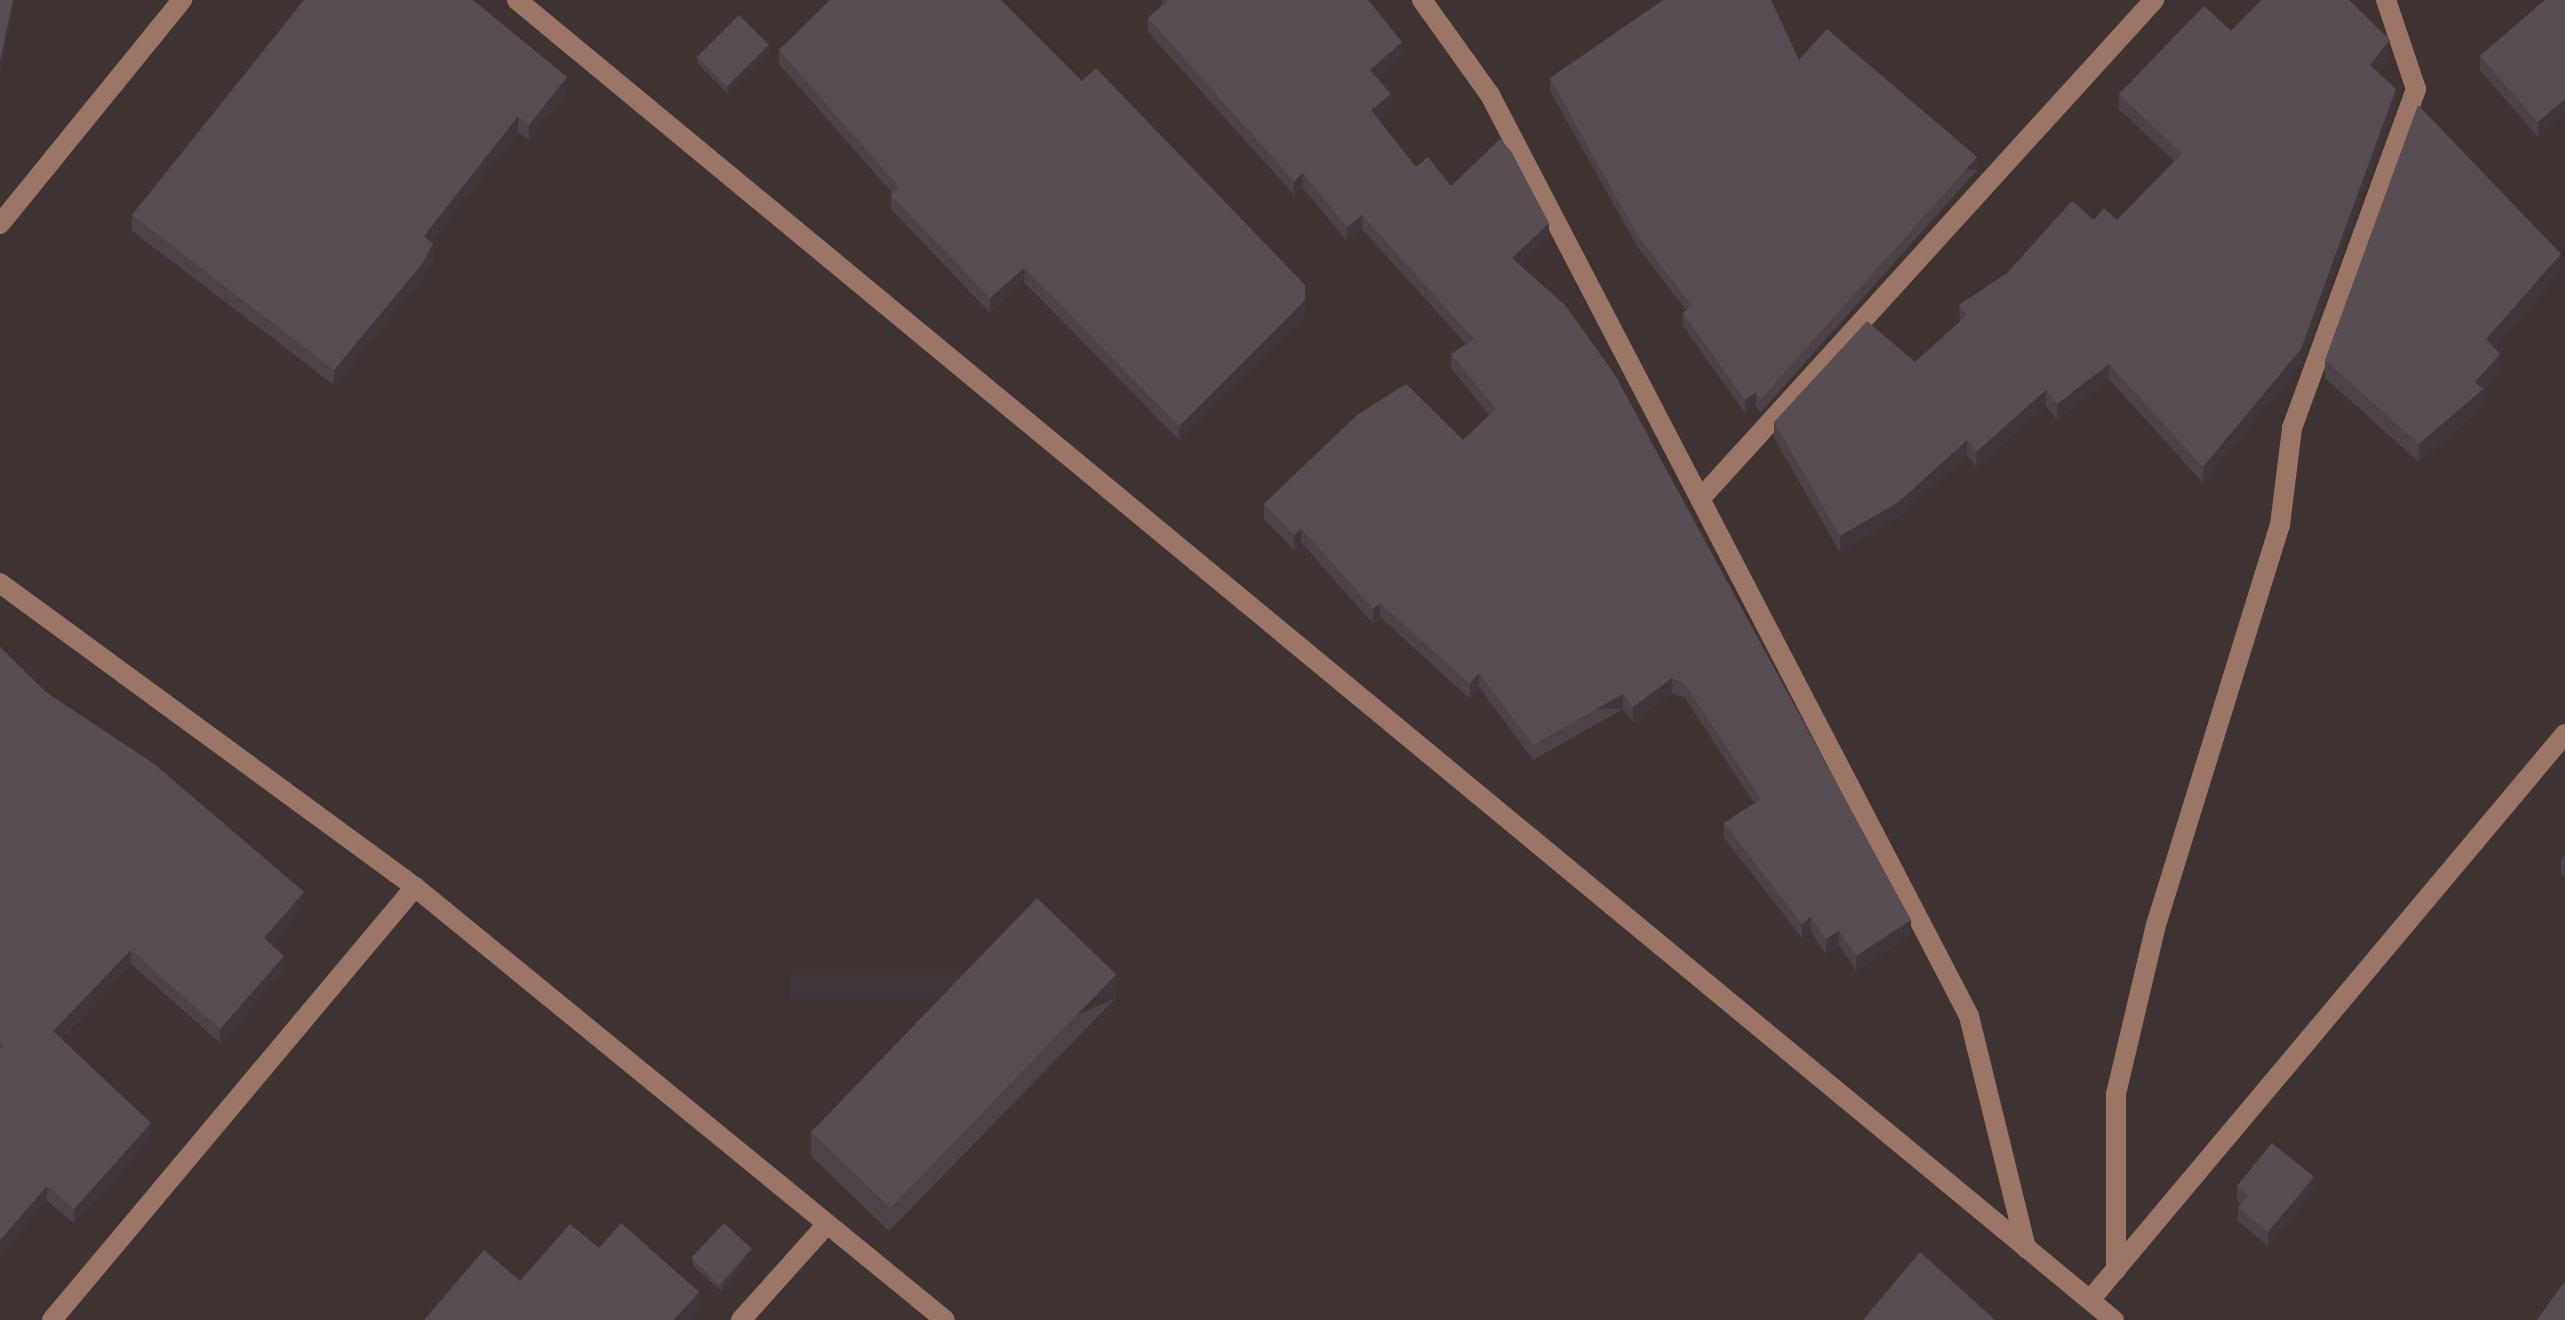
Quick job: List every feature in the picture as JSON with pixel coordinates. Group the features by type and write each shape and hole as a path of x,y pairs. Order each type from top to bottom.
{"street":[{"path":"0,224 182,0"},
{"path":"518,0 2114,1320"},
{"path":"1422,0 1490,96 1968,1016 2026,1248"},
{"path":"1700,499 2154,0"},
{"path":"2116,1270 2116,1094 2156,925 2280,525 2297,410 2416,89 2386,0"},
{"path":"0,583 415,888 945,1320"},
{"path":"2090,1300 2565,734"},
{"path":"52,1320 415,888"},
{"path":"741,1320 827,1224"}],"building":[{"path":"0,0 13,0 0,62"},
{"path":"304,0 473,0 567,77 529,125 518,116 424,236 433,244 422,264 334,370 132,215"},
{"path":"830,0 1001,0 1082,81 1096,68 1305,285 1305,300 1179,426 1024,268 990,298 891,195 899,187 779,50"},
{"path":"1168,0 1368,0 1402,42 1370,70 1391,94 1371,110 1416,167 1428,157 1451,186 1500,139 1511,151 1549,223 1512,258 1565,305 1615,375 1911,920 1856,956 1839,931 1826,939 1811,917 1802,924 1724,823 1761,799 1685,684 1672,678 1633,707 1623,694 1533,745 1479,673 1470,684 1380,603 1373,609 1301,528 1294,535 1264,504 1357,415 1406,384 1463,440 1496,409 1451,354 1474,339 1362,215 1347,227 1303,173 1294,181 1148,18"},
{"path":"1663,0 1771,0 1799,60 1827,29 1977,157 1760,400 1756,392 1745,400 1683,313 1692,306 1638,236 1550,78"},
{"path":"2261,0 2349,0 2390,40 2370,65 2396,89 2301,349 2203,467 2109,364 2057,404 2046,390 1976,452 1967,440 1900,501 1840,536 1774,422 1867,321 1915,362 1967,315 1959,305 2007,273 2072,201 2094,220 2104,208 2117,220 2182,154 2119,94 2204,6 2231,31"},
{"path":"2545,0 2565,0 2565,99 2538,122 2480,56"},
{"path":"739,15 769,45 727,86 697,57"},
{"path":"2418,105 2561,254 2486,339 2500,354 2475,382 2483,389 2419,444 2325,360"},
{"path":"0,647 47,693 153,763 304,892 264,938 284,956 220,1029 131,950 53,1031 151,1123 74,1209 47,1186 0,1240 3,1045"},
{"path":"1037,898 1116,974 890,1208 811,1132"},
{"path":"2272,1143 2314,1177 2268,1232 2238,1207 2248,1196 2237,1186"},
{"path":"621,1223 699,1292 674,1320 424,1320 484,1250 520,1281 570,1224 599,1248"},
{"path":"724,1223 752,1249 719,1284 691,1258"},
{"path":"1920,1252 1994,1319 1863,1320"},
{"path":"2565,1281 2565,1320 2537,1320"}]}
